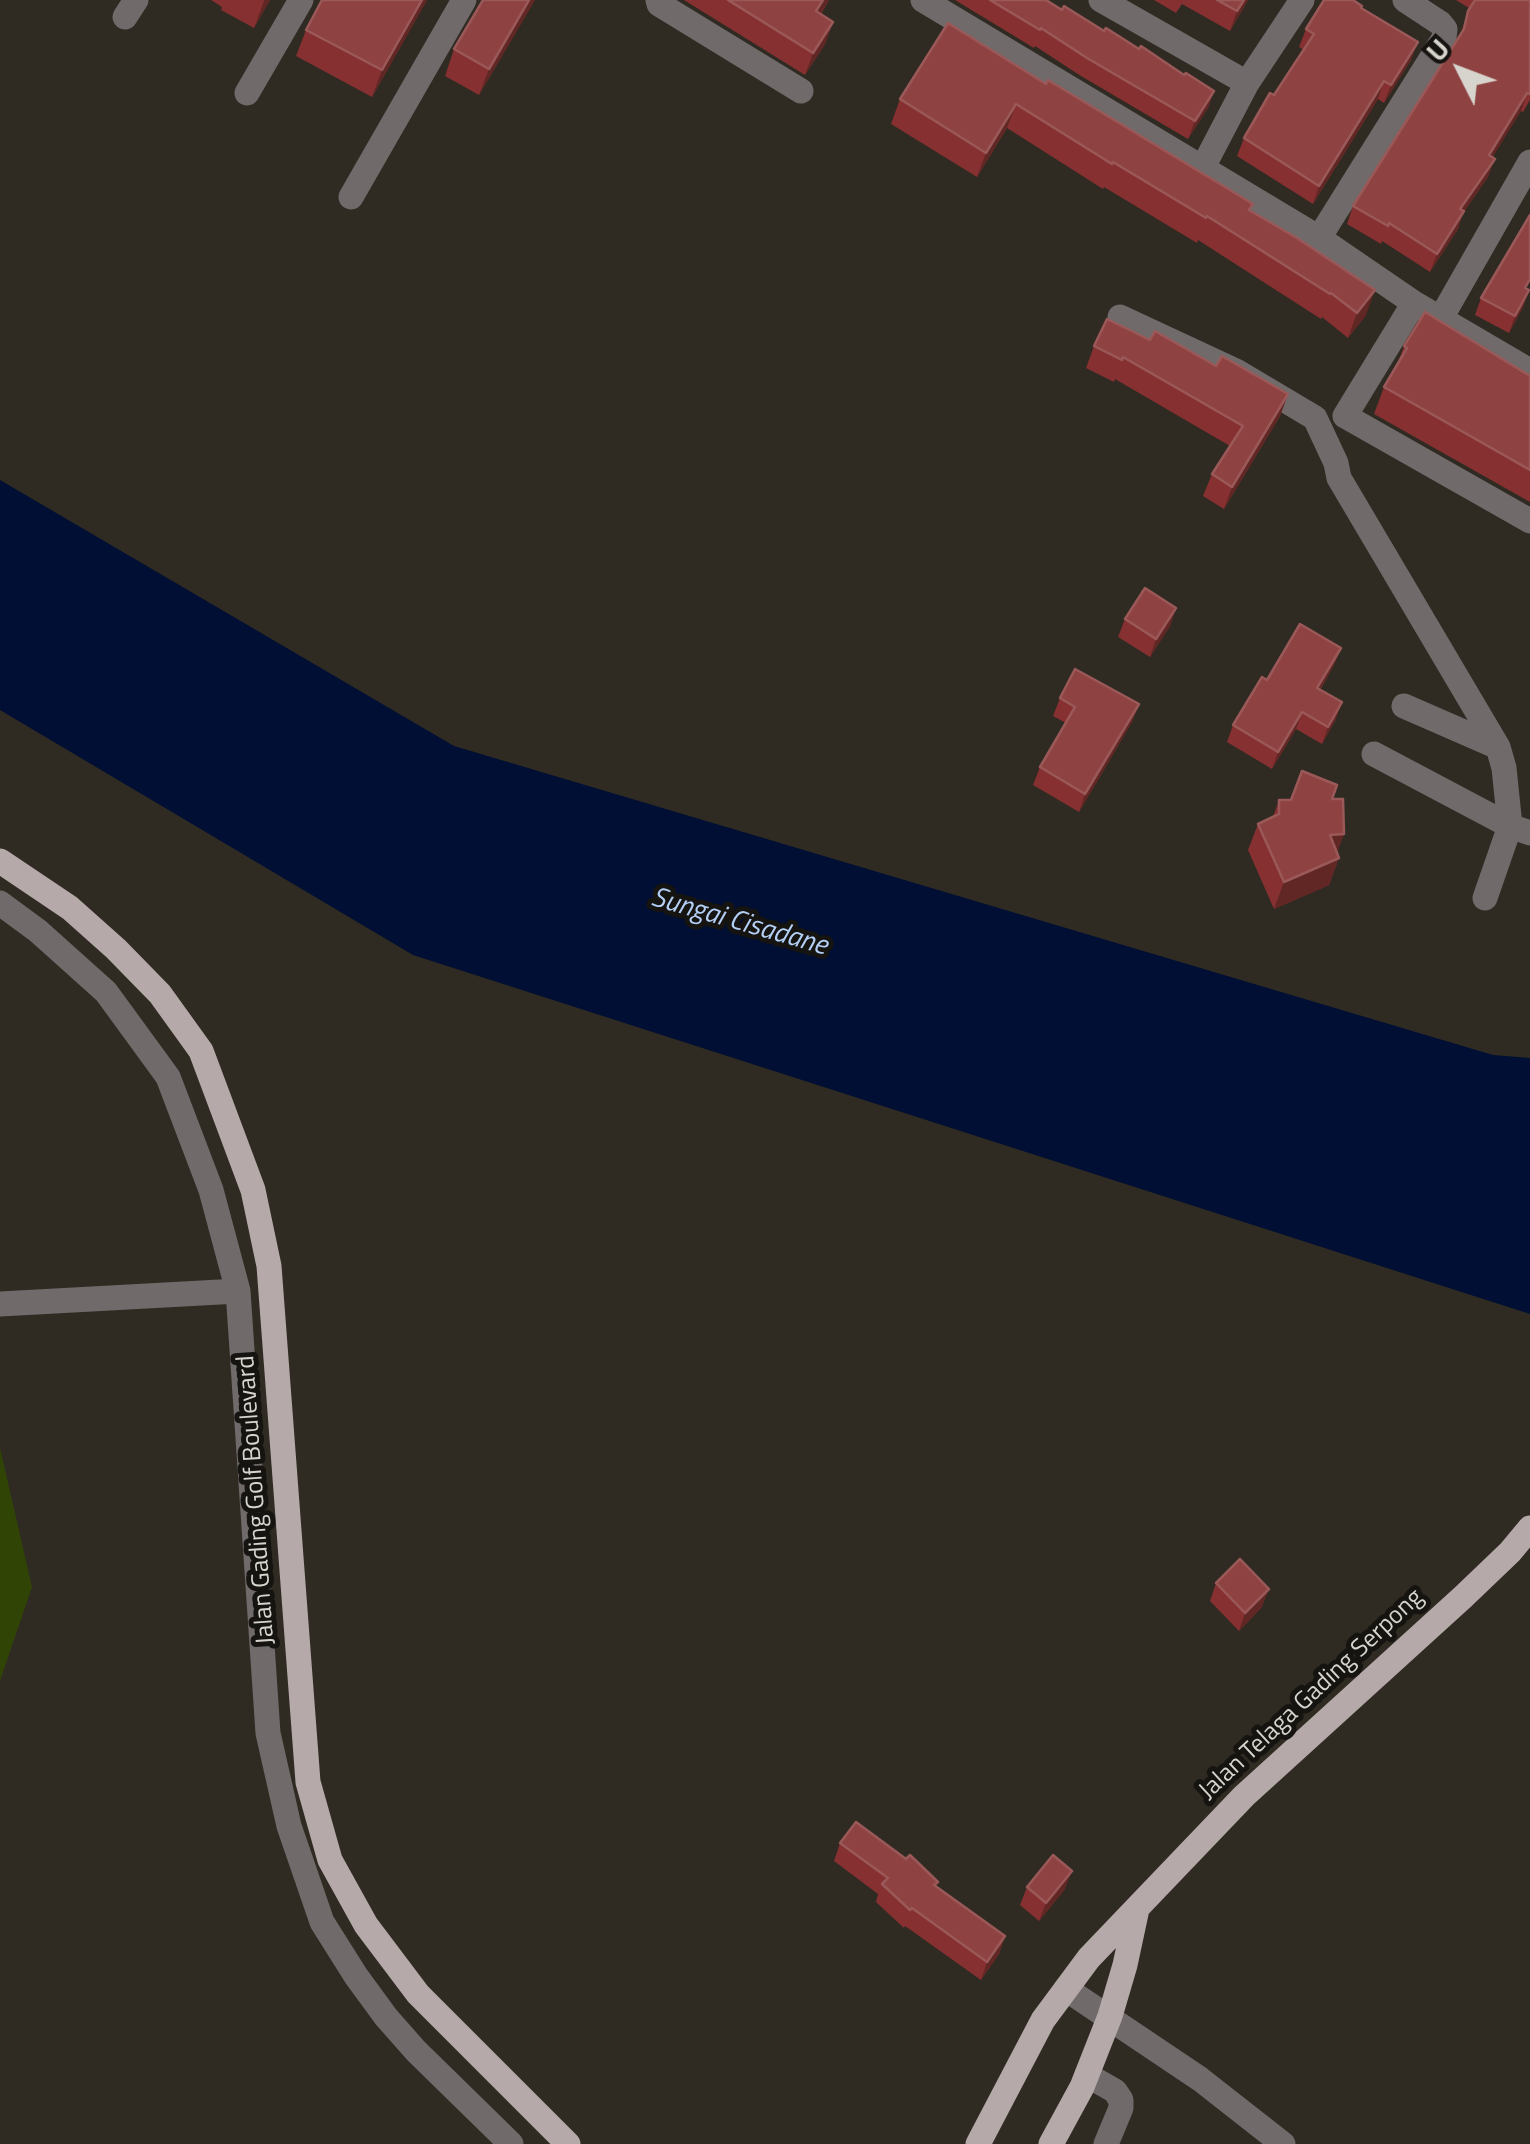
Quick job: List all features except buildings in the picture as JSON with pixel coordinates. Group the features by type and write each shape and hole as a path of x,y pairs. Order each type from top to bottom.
{"main road":[{"name":"Jalan Gading Golf Boulevard","path":"0,860 70,908 116,949 160,994 201,1052 254,1190 270,1266 308,1782 330,1860 366,1926 418,1994 568,2144"},
{"name":"Jalan Telaga Gading Serpong","path":"978,2144 1043,2020 1089,1958 1244,1796 1510,1552 1530,1528"},
{"path":"1051,2144 1087,2075 1110,2016 1137,1909"}],"street":[{"path":"248,93 301,0"},
{"path":"350,196 464,0"},
{"path":"658,0 801,92"},
{"path":"923,0 1319,238 1414,303 1530,371"},
{"path":"1101,0 1247,83"},
{"path":"1202,169 1247,83 1302,0"},
{"path":"1319,238 1444,38 1440,22 1405,0"},
{"path":"1440,318 1530,162"},
{"path":"1414,303 1345,416 1530,521"},
{"path":"1120,317 1236,371 1315,418 1339,478 1498,747 1520,829 1485,898"},
{"path":"1404,706 1498,747"},
{"path":"1374,754 1520,829"},
{"name":"Jalan Gading Golf Boulevard","path":"0,903 106,992 168,1078 212,1190 238,1290 268,1732 289,1826 322,1922 386,2016 510,2144"},
{"path":"0,1304 238,1290"},
{"path":"1066,1989 1200,2079 1283,2144"},
{"path":"1087,2075 1114,2091 1121,2100 1106,2144"}],"green space":[{"path":"0,1448 32,1587 0,1681"}],"water":[{"name":"Sungai Cisadane","path":"0,480 454,746 1493,1055 1530,1058 1530,1314 413,955 0,710"}]}
